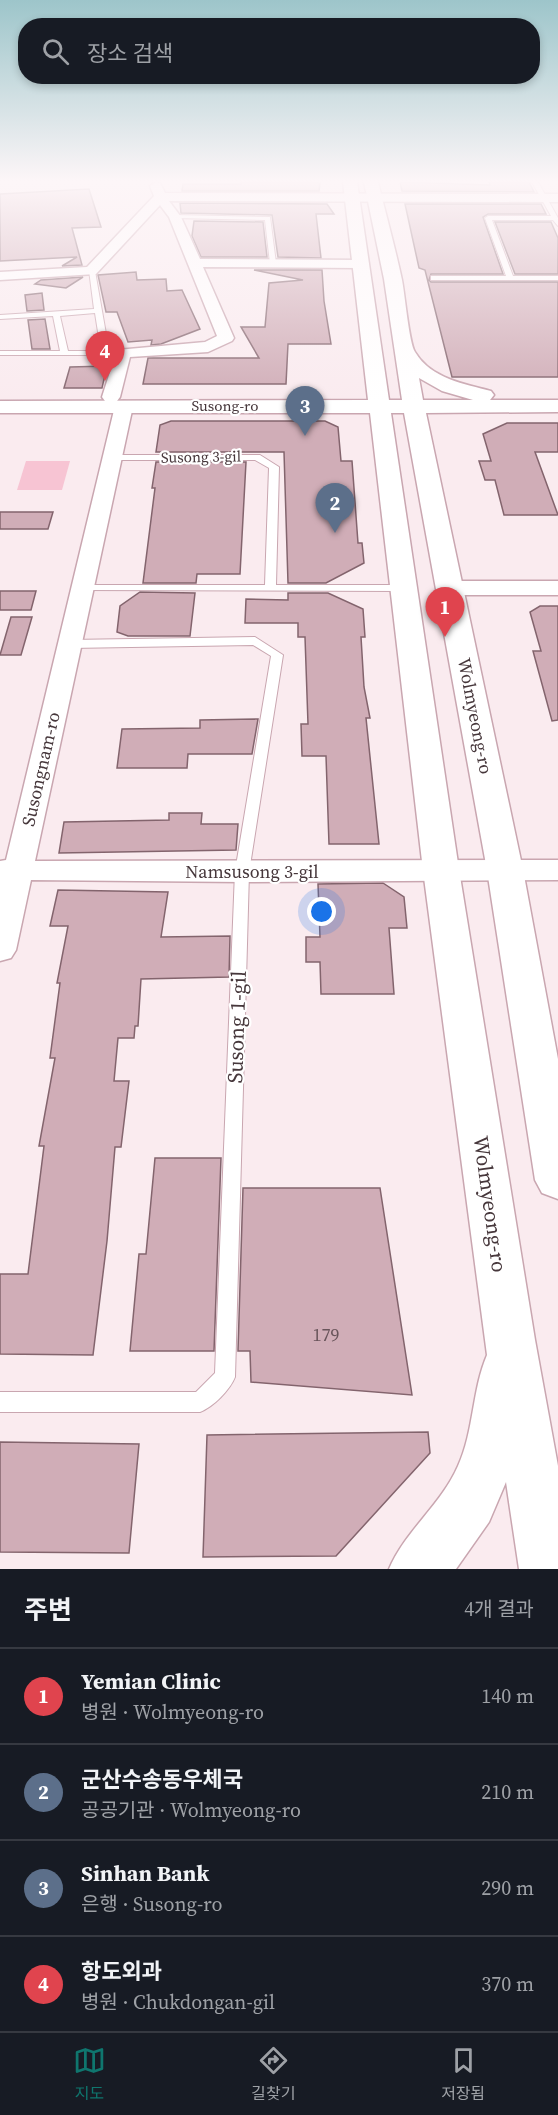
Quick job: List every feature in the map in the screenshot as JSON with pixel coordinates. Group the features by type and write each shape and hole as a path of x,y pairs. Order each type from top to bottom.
{"street":[{"path":"0,276 91,271 106,255"},
{"path":"114,353 208,347 226,338 191,255"},
{"path":"287,401 321,412 381,411 365,371 374,358 359,255"},
{"name":"Wolmyeong-ro","path":"387,255 405,353 381,411 402,588 510,1340 548,1569"},
{"path":"195,263 360,264"},
{"name":"Susongnam-ro","path":"0,950 9,870 70,644 112,458 118,401 114,353"},
{"path":"405,353 425,374 445,386 510,402"},
{"path":"287,401 336,388"},
{"name":"Susong-ro","path":"0,398 287,401 381,411 558,397"},
{"name":"Susong-ro","path":"0,407 118,401"},
{"path":"426,460 435,434 451,418 470,410 510,402"},
{"name":"Susong-ro","path":"510,402 558,406"},
{"name":"Wolmyeong-ro","path":"381,411 426,460 505,870 558,1180"},
{"path":"450,588 558,588"},
{"name":"Namsusong 3-gil","path":"9,870 242,872 558,870"},
{"path":"418,1569 459,1519 476,1489 493,1449 503,1400 510,1340"}],"lane":[{"path":"272,255 273,263"},
{"path":"502,255 510,278"},
{"path":"0,353 114,353 97,311 91,271"},
{"path":"434,278 558,278"},
{"path":"0,317 97,311"},
{"path":"56,312 64,353"},
{"name":"Susong 3-gil","path":"112,458 257,457 274,466 270,587"},
{"path":"83,588 402,588"},
{"name":"Susong 1-gil","path":"0,1402 200,1402 225,1377 242,872 277,655 255,641 70,644"}],"shaded area":[{"path":"26,461 70,461 62,490 17,490"}],"building":[{"path":"0,255 79,255 82,265 62,266 77,257 0,261"},
{"path":"200,255 267,257 201,257"},
{"path":"321,255 321,258 278,257"},
{"path":"416,255 496,255 503,274 431,274 429,280 431,282 558,282 558,377 452,377 425,270 419,268"},
{"path":"508,255 558,255 558,274 515,274"},
{"path":"254,270 322,270 331,344 288,344 286,384 143,384 148,358 259,358 241,327 265,327 269,283 303,280"},
{"path":"136,272 137,280 166,279 167,291 182,290 200,329 161,344 151,345 152,340 128,342 117,312 106,312 98,275"},
{"path":"83,277 66,288 35,284 41,280"},
{"path":"42,293 44,310 27,311 25,295"},
{"path":"45,319 50,349 32,349 28,320"},
{"path":"107,366 102,388 64,388 70,367"},
{"path":"171,421 325,421 338,427 341,461 352,461 358,543 362,543 364,563 326,583 288,583 284,452 156,452 160,425"},
{"path":"507,423 558,423 558,452 535,452 558,515 504,515 495,480 485,480 479,461 491,461 483,434"},
{"path":"156,462 246,462 240,574 197,574 196,583 143,583"},
{"path":"0,512 53,512 48,529 0,529"},
{"path":"0,591 36,591 31,610 0,610"},
{"path":"140,592 195,593 190,636 128,636 117,632 120,606"},
{"path":"288,593 328,593 363,609 365,637 361,637 364,687 370,718 366,718 379,844 329,844 326,756 302,756 301,724 308,724 305,637 298,637 298,623 245,623 246,599 288,600"},
{"path":"540,606 558,606 558,720 552,721 533,651 541,651 530,612"},
{"path":"11,617 32,617 21,655 0,655"},
{"path":"258,719 252,754 188,754 187,768 117,768 122,729 200,728 200,720"},
{"path":"169,813 202,813 201,824 238,824 236,850 59,853 64,822 169,820"},
{"path":"383,883 404,897 407,928 389,928 394,994 321,994 320,962 306,962 306,937 320,937 318,884"},
{"path":"58,890 168,892 161,937 230,936 229,977 141,979 138,1026 135,1026 134,1038 118,1038 114,1081 129,1081 121,1147 115,1147 107,1241 93,1355 0,1354 0,1274 28,1274 44,1146 39,1146 55,1058 50,1058 60,983 57,983 68,926 50,926"},
{"path":"155,1158 221,1158 214,1351 130,1351 139,1254 146,1254"},
{"path":"243,1188 380,1188 412,1395 251,1382 250,1351 238,1351"},
{"path":"428,1432 430,1453 336,1556 203,1557 207,1435"},
{"path":"0,1442 139,1444 129,1553 0,1552"}],"place":[{"name":"항도외과","path":"105,381"},
{"name":"Sinhan Bank","path":"305,436"},
{"name":"군산수송동우체국","path":"335,533"},
{"name":"Yemian Clinic","path":"445,637"}]}
